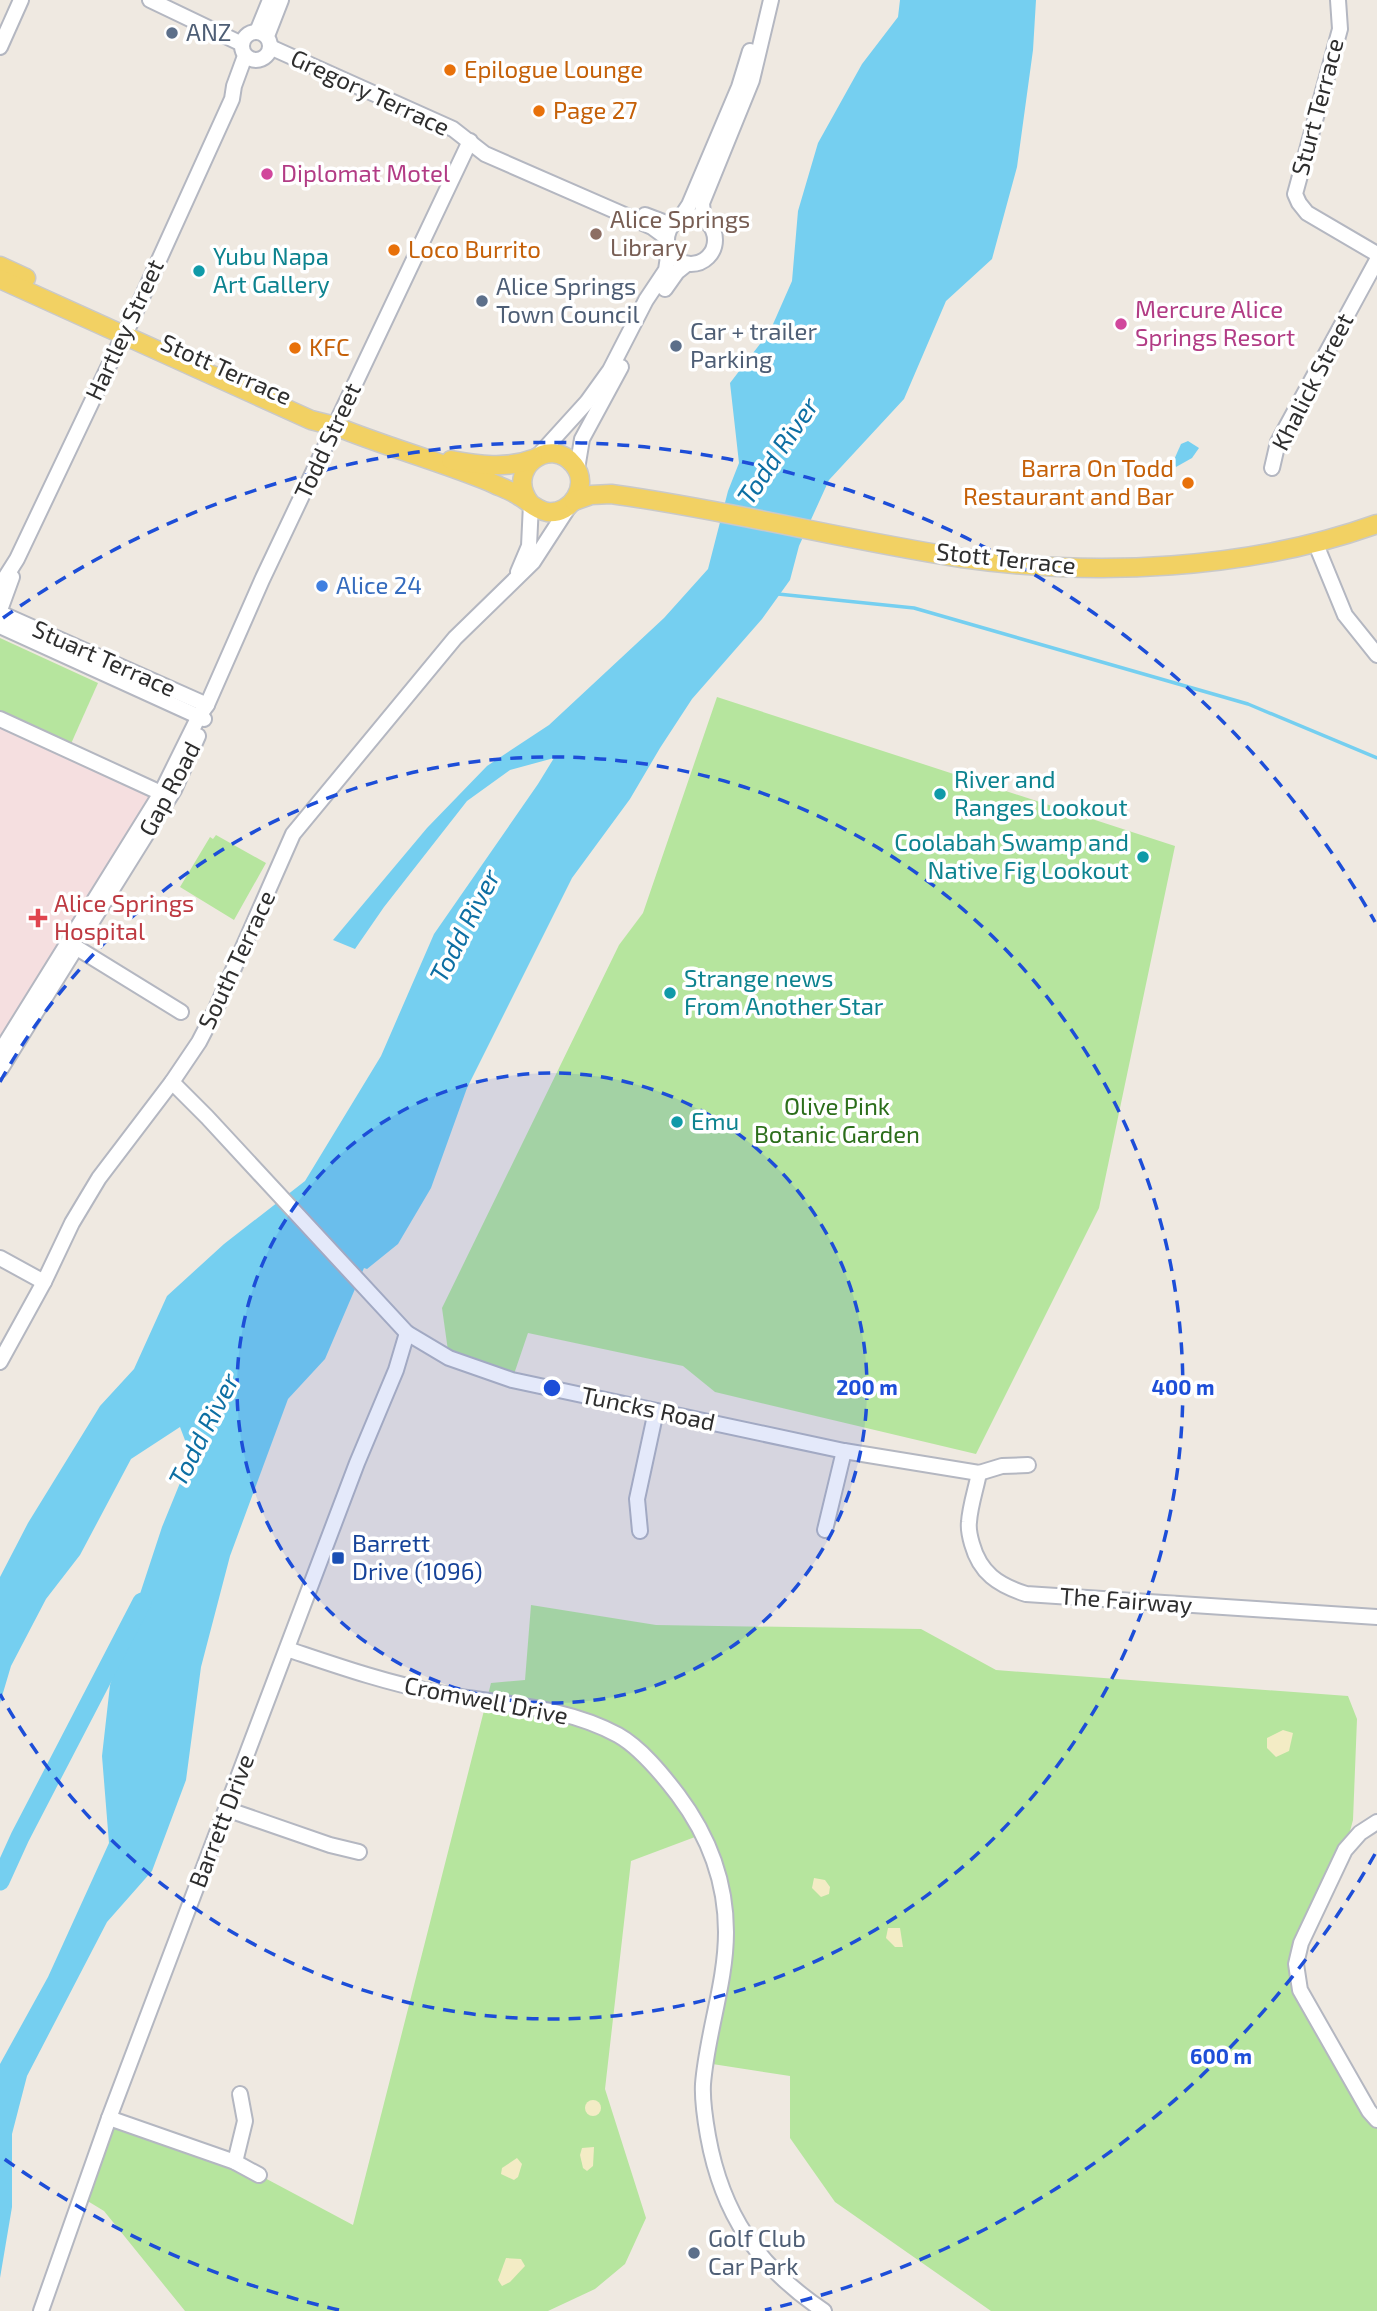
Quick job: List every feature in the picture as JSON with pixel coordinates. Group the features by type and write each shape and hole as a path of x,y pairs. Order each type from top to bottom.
{"main road":[{"name":"Stott Terrace","path":"0,265 126,331 311,420 335,426 486,481 531,504"},
{"name":"Stott Terrace","path":"0,279 126,331"},
{"name":"Stott Terrace","path":"396,450 492,465 521,464 536,457"},
{"path":"558,454 566,457 578,470 580,486 572,503 564,509 547,512 531,504 522,489 524,470 536,457 558,454"},
{"name":"Stott Terrace","path":"578,470 635,498"},
{"name":"Stott Terrace","path":"572,503 599,494 635,498 963,558 1076,568 1211,561 1315,542 1377,524"}],"street":[{"path":"0,47 21,0"},
{"name":"Gregory Terrace","path":"150,0 449,136 489,147 659,221 676,221"},
{"name":"Gregory Terrace","path":"170,0 256,46"},
{"name":"Hartley Street","path":"256,46 270,0"},
{"name":"Hartley Street","path":"0,586 17,559 126,331 232,99 234,86 281,0"},
{"path":"536,457 587,402 610,370 646,300 666,270 668,244 676,221 689,205 739,87 761,0"},
{"path":"668,244 676,259 687,264 700,262 710,254 715,241 712,228 702,209 703,199 752,80 771,0"},
{"name":"Sturt Terrace","path":"1338,0 1340,29 1295,194 1307,213 1377,254"},
{"name":"Gregory Terrace","path":"470,141 485,153 652,227 668,244"},
{"name":"Todd Street","path":"203,713 470,141"},
{"path":"676,221 684,217 697,217 708,223"},
{"name":"Khalick Street","path":"1272,468 1278,442 1377,260"},
{"path":"578,470 582,439 590,422 646,318 670,280 687,264"},
{"name":"South Terrace","path":"0,1362 44,1282 72,1223 99,1178 172,1083 199,1042 293,834 455,638 541,551 572,503"},
{"name":"South Terrace","path":"510,585 529,545 531,504"},
{"path":"1315,542 1345,615 1377,655"},
{"name":"Hartley Street","path":"0,612 17,559"},
{"name":"Stuart Terrace","path":"0,612 203,713"},
{"name":"Stuart Terrace","path":"0,626 203,713"},
{"name":"Gap Road","path":"0,1052 72,944 161,793 203,713"},
{"name":"Gap Road","path":"72,944 174,790 189,758 203,713"},
{"path":"0,719 161,793"},
{"path":"72,944 181,1012"},
{"name":"Gap Road","path":"0,1070 54,973"},
{"name":"Tuncks Road","path":"172,1083 407,1333 449,1357 512,1380 844,1451 979,1473 1002,1466 1028,1465"},
{"path":"0,1258 44,1282"},
{"name":"Barrett Drive","path":"41,2311 109,2118 358,1463 396,1370 407,1333"},
{"path":"640,1531 637,1499 656,1411"},
{"path":"825,1530 844,1451"},
{"name":"The Fairway","path":"979,1473 968,1522 970,1536 982,1568 992,1579 1006,1587 1026,1594 1377,1617"},
{"name":"Cromwell Drive","path":"287,1649 385,1681 554,1712 588,1721 631,1743 668,1782 686,1805 709,1845 721,1891 726,1932 703,2086 706,2127 718,2181 734,2219 749,2242 788,2285 824,2311"},
{"path":"226,1809 330,1845 359,1852"},
{"path":"1377,1822 1360,1833 1345,1850 1300,1943 1296,1964 1300,1990 1377,2120"},
{"path":"235,2162 245,2121 240,2094"},
{"path":"109,2118 235,2162 259,2175"}],"shaded area":[{"name":"Alice Springs Hospital","path":"0,727 150,794 0,1041"}],"green space":[{"path":"0,638 98,683 70,746 0,714"},
{"name":"Olive Pink Botanic Garden","path":"717,697 1175,846 1099,1208 976,1454 715,1392 683,1366 528,1333 512,1380 449,1358 442,1308 619,945 643,913"},
{"path":"216,835 266,863 234,920 180,887 210,837 213,839"},
{"path":"531,1605 656,1625 921,1629 996,1670 1348,1696 1357,1719 1353,1820 1345,1850 1301,1943 1298,1982 1377,2120 1377,2311 991,2311 835,2202 790,2138 790,2076 706,2063 726,1932 703,1834 631,1861 605,2089 646,2218 625,2264 595,2289 548,2311 185,2311 104,2211 81,2197 109,2118 235,2162 353,2225 491,1683 525,1680"}],"sand":[{"path":"1283,1730 1293,1733 1289,1751 1276,1757 1267,1748 1267,1738"},
{"path":"814,1878 825,1880 830,1887 829,1894 821,1897 812,1888"},
{"path":"888,1928 900,1928 903,1947 895,1947 886,1938"},
{"path":"593,2100 599,2102 599,2114 593,2116 587,2114 585,2108 587,2102"},
{"path":"594,2147 593,2166 587,2171 583,2168 580,2155 582,2148"},
{"path":"517,2158 522,2164 518,2177 514,2180 501,2174 502,2168"},
{"path":"506,2258 521,2259 525,2266 510,2282 502,2286 498,2280"}],"water":[{"path":"900,0 1036,0 1033,50 1017,167 992,259 946,301 904,399 829,480 799,546 790,580 762,619 692,699 630,799 572,878 467,1088 431,1188 398,1244 367,1269 364,1268 325,1359 288,1399 230,1556 201,1667 186,1780 152,1871 107,1922 27,2076 12,2134 12,2207 0,2278 0,2064 48,1977 109,1843 102,1756 110,1685 162,1527 191,1456 180,1427 131,1459 80,1555 46,1599 11,1666 0,1703 0,1577 28,1523 100,1406 134,1369 167,1296 224,1244 305,1181 381,1056 434,934 554,758 510,770 467,801 384,907 355,949 333,940 427,828 487,766 549,725 664,618 708,569 728,491 739,463 730,383 770,331 792,281 798,211 818,143 862,64 898,17"},
{"path":"1188,441 1199,448 1192,458 1176,467 1173,462 1181,444"}],"waterway":[{"path":"778,594 914,608 1248,704 1377,758"},
{"name":"Todd River","path":"0,1881 20,1837 142,1602"}],"place":[{"name":"ANZ","path":"172,33"},
{"name":"Epilogue Lounge","path":"450,70"},
{"name":"Page 27","path":"539,111"},
{"name":"Diplomat Motel","path":"267,174"},
{"name":"Alice Springs Library","path":"596,234"},
{"name":"Loco Burrito","path":"394,250"},
{"name":"Yubu Napa Art Gallery","path":"199,271"},
{"name":"Alice Springs Town Council","path":"482,301"},
{"name":"Mercure Alice Springs Resort","path":"1121,324"},
{"name":"Car + trailer Parking","path":"676,346"},
{"name":"KFC","path":"295,348"},
{"name":"Barra On Todd Restaurant and Bar","path":"1188,483"},
{"name":"Alice 24","path":"322,586"},
{"name":"River and Ranges Lookout","path":"940,794"},
{"name":"Coolabah Swamp and Native Fig Lookout","path":"1143,857"},
{"name":"Alice Springs Hospital","path":"38,918"},
{"name":"Strange news From Another Star","path":"670,993"},
{"name":"Emu","path":"677,1122"},
{"name":"Barrett Drive (1096)","path":"338,1558"},
{"name":"Golf Club Car Park","path":"694,2253"}]}
